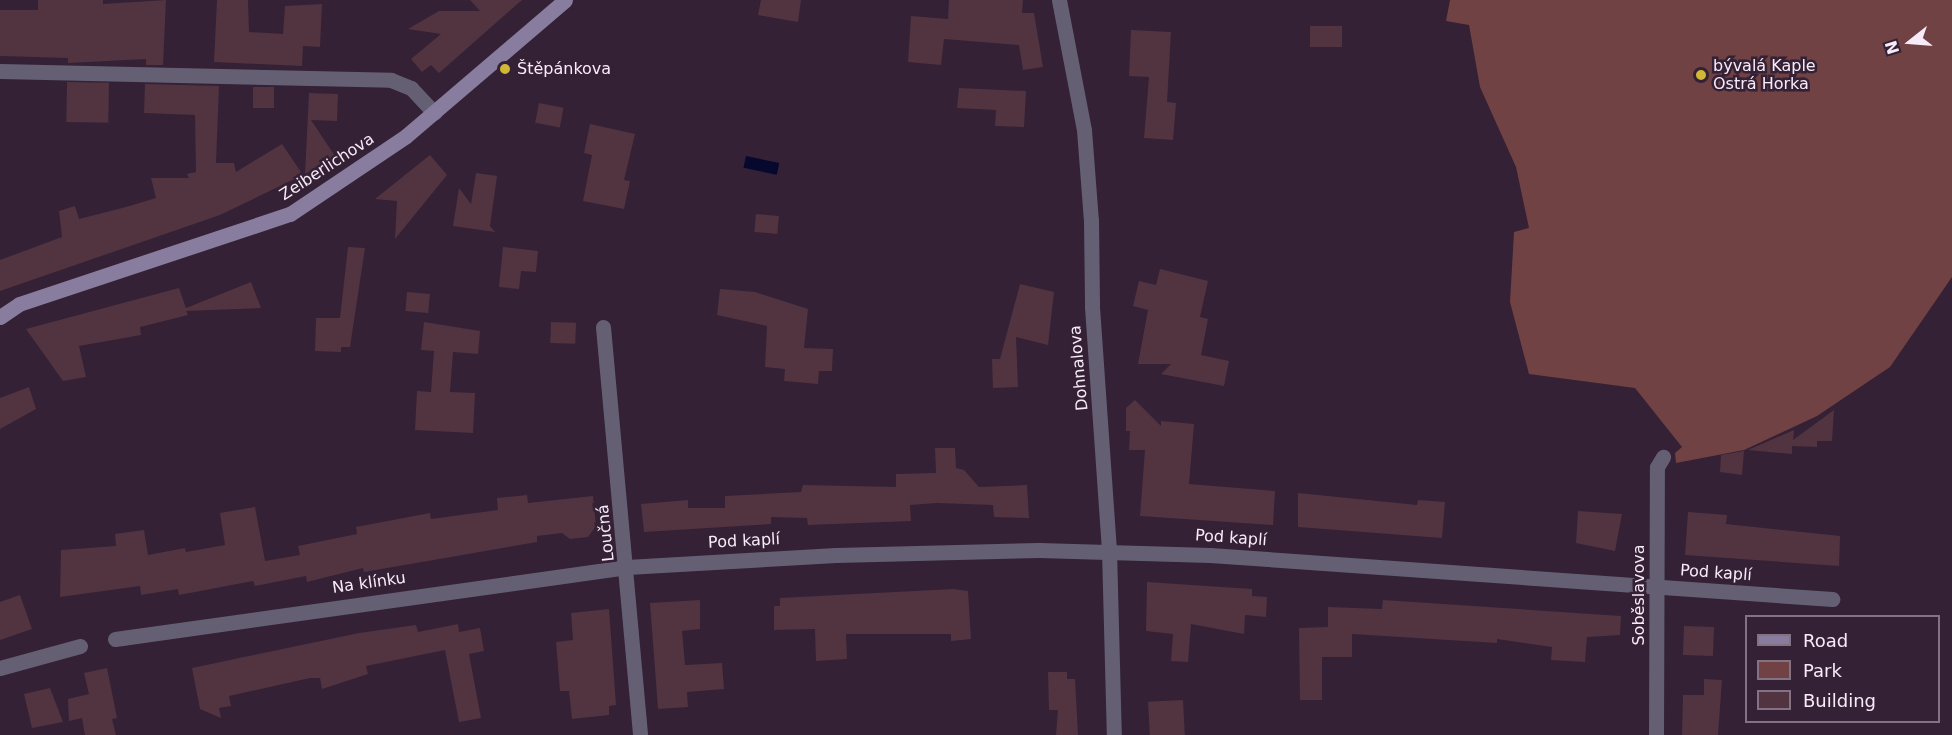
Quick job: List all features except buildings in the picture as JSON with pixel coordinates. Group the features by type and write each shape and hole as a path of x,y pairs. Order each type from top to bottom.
{"street":[{"name":"Zeiberlichova","path":"0,317 19,304 290,214 360,171 434,113 565,0"},
{"name":"Dohnalova","path":"1059,0 1084,129 1109,550 1114,735"},
{"path":"0,71 391,80 411,88 434,113"},
{"name":"Loučná","path":"603,327 627,567 640,735"},
{"name":"Soběslavova","path":"1656,735 1657,467 1663,457"},
{"name":"Pod kaplí","path":"627,567 836,555 1109,550 1832,599"},
{"name":"Na klínku","path":"116,639 627,567"},
{"path":"0,668 80,646"}],"green space":[{"path":"1450,0 1952,0 1952,277 1890,367 1817,416 1744,450 1676,463 1675,453 1682,447 1635,388 1529,374 1510,302 1514,232 1529,228 1516,167 1480,87 1469,25 1446,21"}],"shaded area":[{"path":"746,156 779,163 777,175 744,168"}],"place":[{"name":"Štěpánkova","path":"505,69"},
{"name":"bývalá Kaple Ostrá Horka","path":"1701,75"}]}
